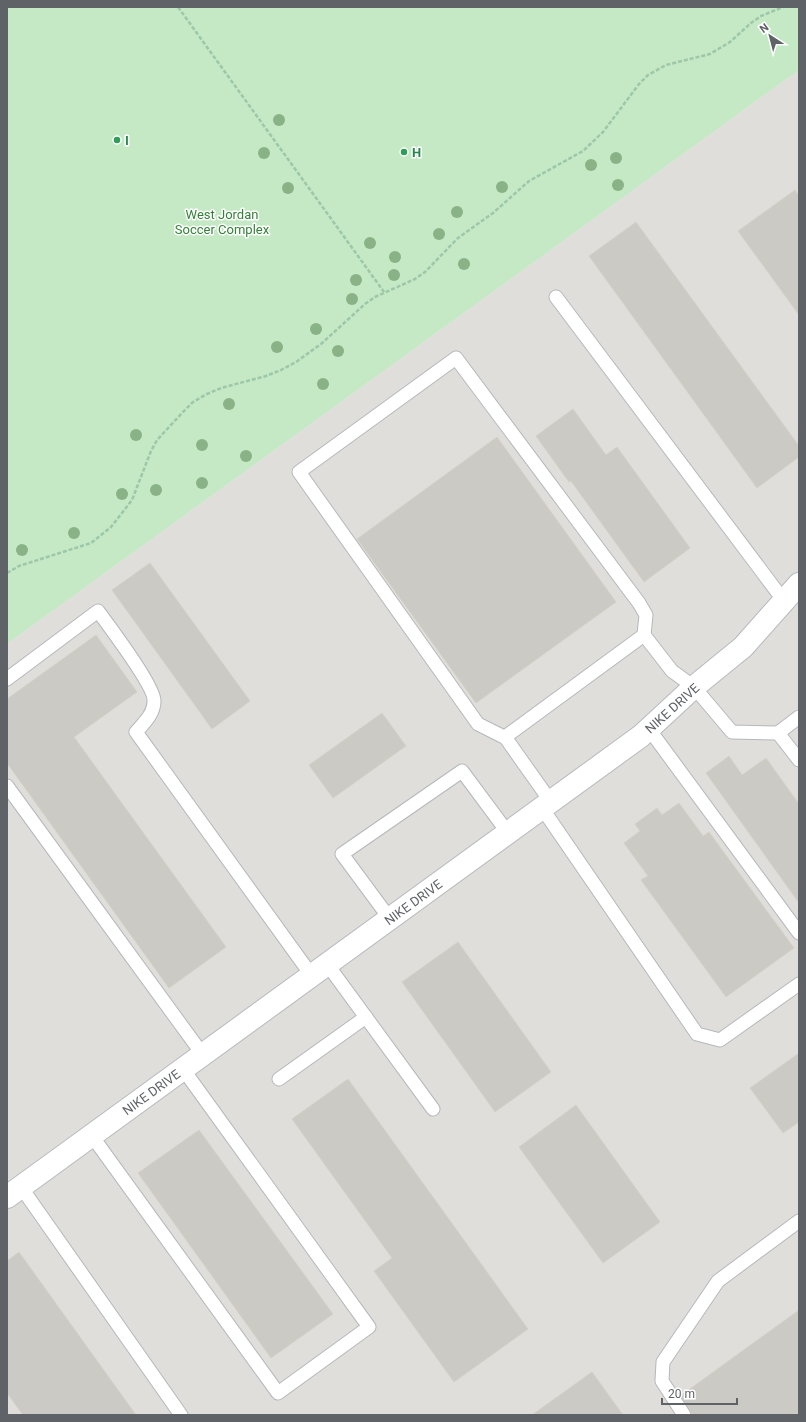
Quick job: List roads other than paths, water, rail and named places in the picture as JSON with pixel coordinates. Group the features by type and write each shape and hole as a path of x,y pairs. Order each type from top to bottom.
{"street":[{"name":"NIKE DRIVE","path":"14,1192 641,736 694,687 743,647 799,584"}],"lane":[{"path":"556,297 784,601"},
{"path":"799,717 778,733 732,732 694,687 672,670 644,635 646,615 639,603 456,358 299,472 478,724 506,738 547,805 697,1034 720,1040 799,984"},
{"path":"7,679 98,611 149,684 155,700 150,715 136,732 319,970 366,1017 433,1109"},
{"path":"506,738 505,737 644,635"},
{"path":"649,729 799,933"},
{"path":"778,733 799,760"},
{"path":"390,919 342,854 462,771 508,833"},
{"path":"7,786 203,1055"},
{"path":"279,1079 366,1017"},
{"path":"92,1136 278,1393 370,1327 183,1069"},
{"path":"14,1192 181,1415"},
{"path":"684,1415 662,1381 663,1362 718,1281 799,1221"}],"place":[{"name":"I","path":"117,140"},
{"name":"H","path":"404,152"}],"park label":[{"name":"West Jordan Soccer Complex","path":"222,222"}]}
